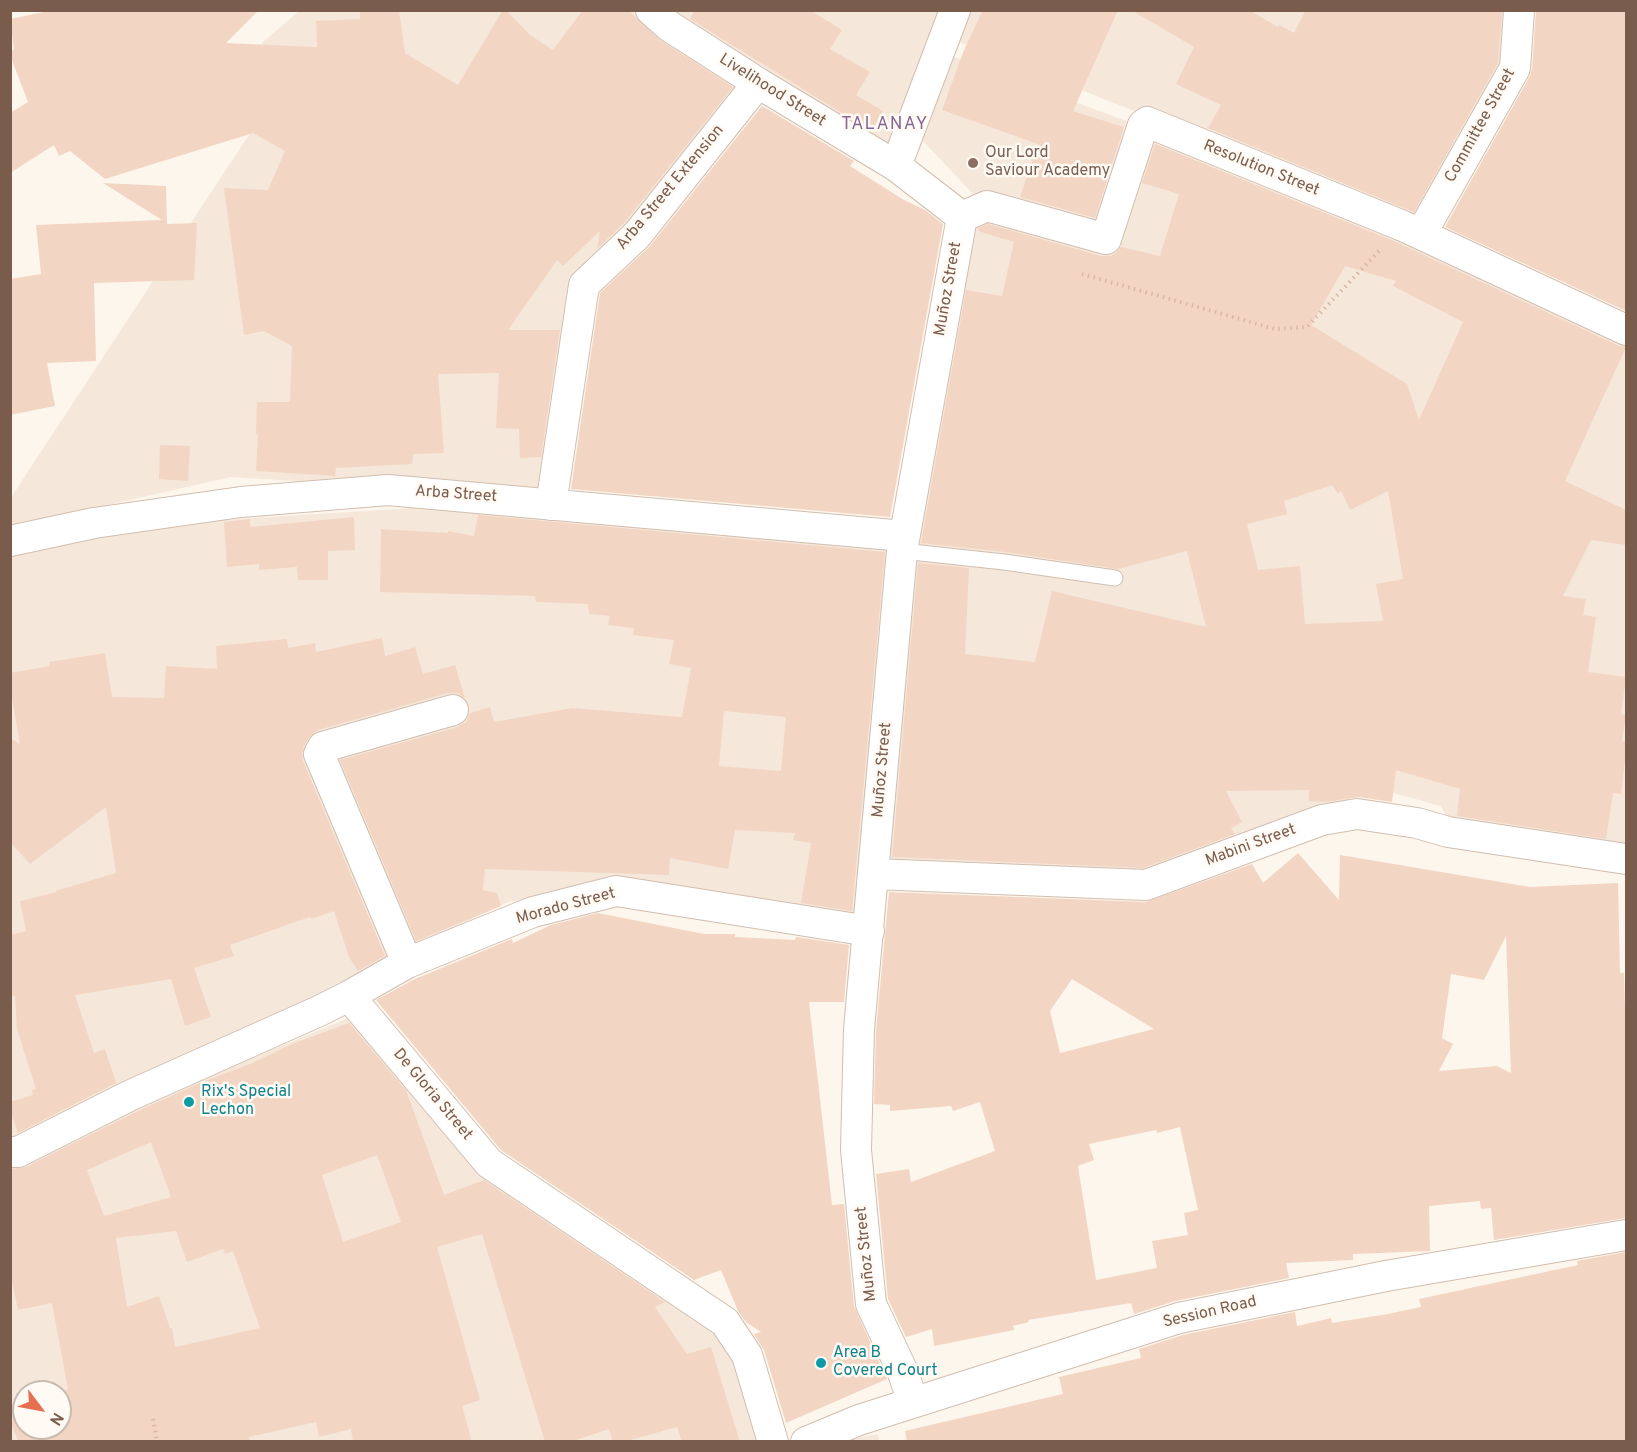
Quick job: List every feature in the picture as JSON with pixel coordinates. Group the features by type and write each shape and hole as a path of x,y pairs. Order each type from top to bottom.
{"street":[{"name":"Livelihood Street","path":"651,10 669,26 758,83 896,166"},
{"path":"955,10 896,166 962,217"},
{"name":"Committee Street","path":"1412,230 1515,68 1519,10"},
{"name":"Arba Street Extension","path":"550,505 584,285 637,235 758,83"},
{"name":"Resolution Street","path":"962,217 987,206 1106,240 1143,125 1148,123 1412,230 1626,330"},
{"name":"Muñoz Street","path":"913,1402 902,1370 870,1304 856,1150 859,1029 903,543 962,217"},
{"name":"Arba Street","path":"10,541 94,523 241,502 388,490 903,543"},
{"path":"407,963 320,754 323,747 453,711"},
{"name":"Mabini Street","path":"874,874 1146,885 1322,820 1357,814 1418,823 1448,832 1626,859"},
{"name":"Morado Street","path":"349,996 407,963 533,912 616,891 869,931"},
{"path":"10,1152 18,1152 132,1095 349,996"},
{"name":"De Gloria Street","path":"349,996 489,1163 725,1322 747,1355 773,1442"},
{"name":"Session Road","path":"806,1442 862,1431 913,1402 1179,1318 1386,1276 1626,1235"}],"lane":[{"path":"903,543 1004,562 1115,578"}],"path":[{"path":"1082,274 1275,329 1307,327 1412,230"},
{"path":"153,1419 157,1442"}],"shaded area":[{"path":"299,11 640,11 746,86 579,284 543,494 231,477 11,527 10,499 271,101 262,43"},
{"path":"661,11 946,11 892,150"},
{"path":"961,11 1511,11 1507,61 1417,222 951,39"},
{"path":"954,57 1172,138 1626,340 1626,843 1606,848 1452,828 1441,806 1375,788 1144,882 883,870 906,559 975,196 922,140"},
{"path":"511,502 896,541 864,924 624,884 508,902 387,959 11,1149 11,542 91,528"},
{"path":"358,1014 480,1167 730,1333 759,1442 11,1442 11,1155 188,1079 274,1049"},
{"path":"878,1434 879,1441 836,1442"}],"building":[{"path":"53,10 259,10 226,43 317,47 316,21 360,19 360,10 399,10 405,53 458,85 503,10 506,10 530,35 553,50 583,10 628,10 660,40 733,87 624,223 597,249 600,231 563,266 557,260 508,330 560,330 541,457 520,458 519,429 496,428 499,373 438,374 444,453 413,454 412,464 336,468 335,476 256,471 257,402 290,402 292,346 264,331 244,335 224,188 268,190 285,151 253,133 105,179 70,151 59,156 54,145 10,173 10,113 28,102 10,55 10,51 14,50 10,19"},
{"path":"695,10 810,10 842,30 830,49 870,72 856,95 883,111 871,131 690,19"},
{"path":"983,10 1118,10 1073,111 1124,127 1095,218 1020,197 1038,144 942,110 964,50"},
{"path":"1131,10 1249,10 1278,27 1279,25 1294,33 1306,10 1502,10 1498,63 1414,212 1208,128 1221,105 1176,84 1194,47"},
{"path":"1536,10 1626,10 1626,311 1445,227 1530,76"},
{"path":"762,106 854,161 850,166 904,200 925,210 943,224 890,517 571,489 600,293 650,246"},
{"path":"1155,144 1396,242 1619,346 1626,347 1565,481 1626,510 1626,545 1591,540 1563,596 1586,599 1583,615 1596,617 1588,672 1626,677 1621,714 1626,715 1622,741 1626,741 1626,752 1621,794 1613,793 1606,839 1457,816 1460,789 1396,770 1392,802 1359,797 1325,802 1309,801 1309,790 1226,791 1242,822 1231,828 1235,834 1143,868 892,857 918,563 969,568 965,654 1035,662 1052,591 1206,627 1187,551 1118,569 1005,552 921,543 966,290 1002,296 1014,242 978,231 979,228 988,224 1101,256 1111,256 1121,247 1160,256 1179,194 1142,183","holes":["1345,266 1396,281 1393,286 1463,322 1419,420 1407,384 1311,325","1332,485 1338,494 1341,491 1350,510 1388,491 1403,579 1376,584 1383,621 1305,624 1300,566 1258,570 1247,524 1287,514 1284,501"]},
{"path":"103,183 166,186 167,224 197,223 194,280 94,283 96,361 47,363 55,406 10,415 10,279 41,274 36,225 162,220"},
{"path":"160,445 190,446 188,481 159,479"},
{"path":"478,515 885,552 852,911 801,903 811,843 793,840 795,833 735,830 728,869 670,858 669,875 485,869 483,890 497,893 501,906 416,941 340,760 458,727 466,722 470,713 490,707 494,722 572,708 682,717 691,668 669,664 674,640 633,635 634,628 608,625 610,616 589,614 588,604 536,602 535,596 380,592 381,529 448,533 448,531 474,536","holes":["724,711 786,717 781,771 719,766"]},
{"path":"354,517 355,550 328,551 328,580 298,580 297,567 259,570 259,564 227,567 224,522 250,519 250,527"},
{"path":"382,638 385,656 415,647 423,674 455,665 465,698 458,693 448,693 318,730 304,746 303,761 385,956 358,971 349,957 334,911 230,945 234,956 194,968 211,1017 185,1026 171,979 75,995 94,1053 105,1049 116,1083 18,1133 10,1110 10,1102 33,1095 32,1090 36,1089 17,1029 15,996 10,996 10,935 26,931 20,901 116,873 106,807 30,864 10,842 10,738 20,744 10,686 10,673 50,666 49,662 105,653 112,697 164,698 166,666 217,669 216,646 287,639 288,648 315,643 316,652"},
{"path":"1298,853 1339,900 1340,855 1530,887 1618,883 1620,973 1624,973 1626,1043 1626,1218 1494,1240 1491,1208 1481,1209 1480,1201 1429,1206 1430,1251 1353,1254 1353,1260 1286,1263 1289,1278 1175,1301 1134,1314 1131,1303 1028,1320 1029,1322 1013,1326 1014,1330 934,1346 932,1329 906,1337 888,1299 876,1174 909,1169 911,1182 995,1151 980,1102 953,1111 951,1106 890,1111 890,1105 874,1104 876,1030 889,892 1146,902 1252,864 1263,883","holes":["1506,936 1511,1073 1497,1066 1439,1071 1453,1044 1442,1038 1451,974 1484,980","1072,979 1154,1029 1060,1053 1050,1011","1180,1127 1198,1210 1184,1213 1188,1235 1152,1241 1157,1268 1096,1280 1078,1166 1094,1160 1089,1144 1156,1130 1157,1133"]},
{"path":"598,913 704,934 735,934 735,937 795,940 796,937 849,945 844,1002 809,1002 832,1205 844,1204 854,1306 887,1379 786,1423 764,1350 754,1334 761,1332 746,1322 738,1311 721,1270 694,1280 501,1150 376,1000 415,979 512,939 513,943 551,925"},
{"path":"349,1023 406,1090 444,1195 484,1180 665,1302 655,1307 687,1354 711,1347 740,1442 682,1442 677,1427 623,1442 613,1442 609,1429 570,1442 545,1442 482,1234 437,1247 480,1400 462,1406 472,1442 353,1442 351,1429 319,1437 316,1422 249,1437 250,1442 19,1442 18,1440 72,1440 72,1380 66,1380 52,1303 18,1310 10,1272 10,1169 26,1167 138,1111 200,1083 250,1064 292,1044","holes":["151,1142 171,1197 104,1216 87,1170","377,1155 401,1222 343,1242 322,1175","176,1231 187,1262 223,1249 225,1254 233,1251 260,1328 175,1347 172,1328 170,1328 159,1296 127,1307 116,1238"]},
{"path":"1626,1252 1626,1442 907,1442 905,1431 1063,1394 1059,1377 1141,1358 1139,1349 1183,1335 1295,1312 1297,1326 1331,1318 1332,1323 1388,1314 1421,1307 1419,1299 1578,1265 1577,1261"}],"place":[{"name":"Our Lord Saviour Academy","path":"973,163"},
{"name":"Rix's Special Lechon","path":"189,1102"},
{"name":"Area B Covered Court","path":"821,1363"}],"district":[{"name":"TALANAY","path":"885,125"}]}
